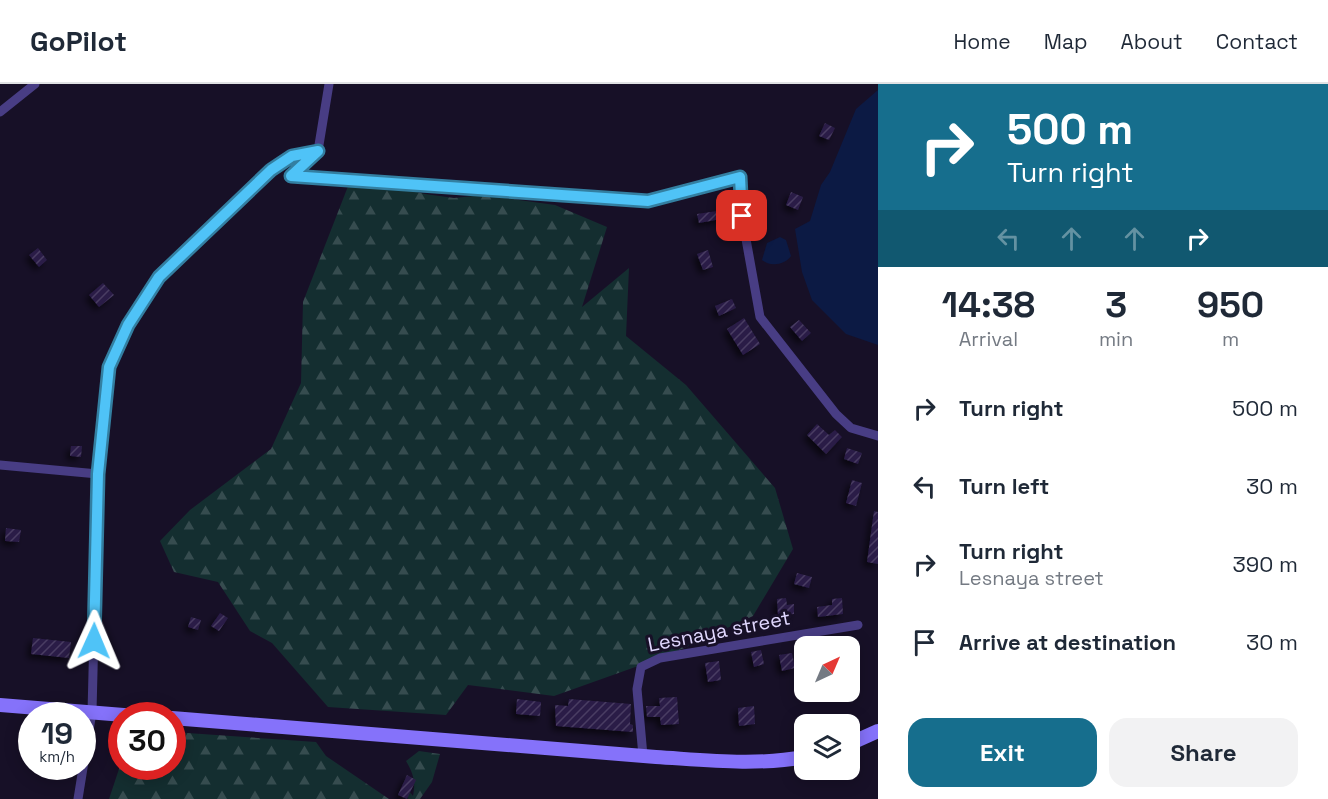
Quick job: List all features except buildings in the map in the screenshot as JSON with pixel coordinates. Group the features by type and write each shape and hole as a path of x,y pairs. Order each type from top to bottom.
{"street":[{"path":"0,112 35,84"},
{"path":"329,84 318,151 291,176 648,201 740,177 742,220 760,317 836,414 850,428 878,436"},
{"path":"92,702 98,474 109,367 128,325 159,277 271,170 292,156 318,151"},
{"path":"0,465 98,474"},
{"name":"Lesnaya street","path":"643,756 637,689 641,667 660,658 858,625"},
{"path":"0,705 18,706"},
{"path":"186,719 735,762 766,762 794,758"},
{"path":"860,739 878,731"},
{"path":"78,799 81,780"}],"green space":[{"path":"352,176 425,194 454,198 483,195 555,205 607,227 582,307 629,268 626,336 686,385 775,488 793,549 753,616 669,655 554,696 468,685 446,715 328,707 272,643 250,631 218,582 174,572 160,541 190,510 271,449 301,383 303,302"},
{"path":"186,733 316,742 326,756 389,799 109,799 115,780 186,780"},
{"path":"419,751 440,754 432,782 420,799 408,799 406,787 413,796 414,781 406,761"}],"water":[{"path":"878,90 878,345 846,334 812,300 802,272 795,229 810,221 821,185 830,172 856,109"},
{"path":"780,237 786,240 791,256 777,264 769,264 762,260 767,243"}],"route":[{"path":"94,641 98,474 109,367 128,325 159,277 271,170 292,156 318,151 291,176 648,201 740,177 742,216"}]}
